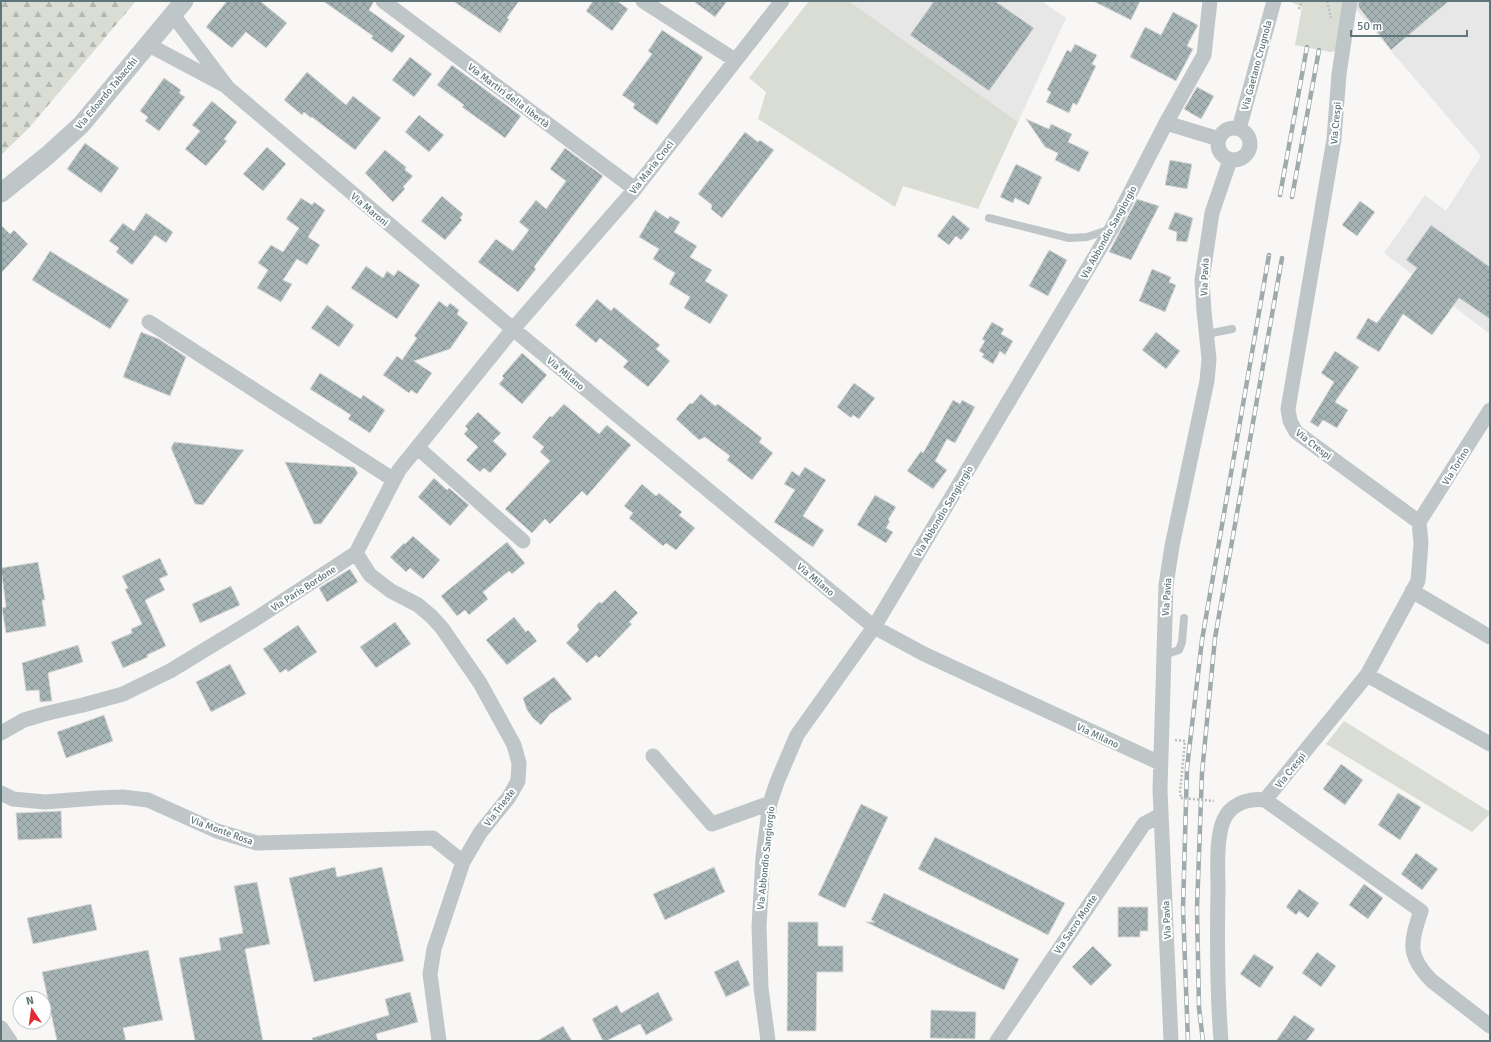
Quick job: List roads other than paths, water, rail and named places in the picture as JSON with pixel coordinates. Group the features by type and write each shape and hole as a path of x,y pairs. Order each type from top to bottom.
{"street":[{"name":"Via Martiri della libertà","path":"383,1 634,189"},
{"path":"642,1 735,60"},
{"name":"Via Maria Croci","path":"513,329 634,189 782,1"},
{"name":"Via Abbondio Sangiorgio","path":"768,1041 761,988 759,926 763,858 770,803 777,782 797,735 874,627 1112,228 1166,123 1204,55 1210,1"},
{"name":"Via Gaetano Crugnola","path":"1238,129 1274,1"},
{"name":"Via Crespi","path":"1265,800 1367,675 1418,581 1421,543 1419,522 1296,432 1290,421 1288,409 1334,139 1339,74 1350,1"},
{"name":"Via Edoardo Tabacchi","path":"1,193 48,155 81,124 178,8"},
{"name":"Via Maroni","path":"178,8 228,88"},
{"name":"Via Maroni","path":"147,44 228,88 513,329"},
{"path":"1166,123 1220,139"},
{"path":"1233,128 1238,129 1245,132 1249,138 1250,145 1248,152 1243,157 1230,160 1220,151 1218,145 1222,134 1227,130 1233,128"},
{"name":"Via Pavia","path":"1172,1041 1161,815 1160,764 1166,585 1172,546 1207,381 1209,359 1202,280 1206,247 1212,213 1230,160"},
{"path":"149,322 394,480"},
{"name":"Via Paris Bordone","path":"1,732 24,720 123,694 170,671 254,620 356,553 399,470 513,329"},
{"name":"Via Milano","path":"513,329 874,627 932,658 1160,764"},
{"name":"Via Torino","path":"1419,522 1490,410"},
{"path":"418,448 523,541"},
{"name":"Via Trieste","path":"356,553 370,575 391,591 418,605 442,628 480,684 514,745 519,763 518,782 509,797 480,833 463,862 434,949 430,974 439,1041"},
{"path":"1412,591 1490,636"},
{"path":"1367,675 1490,744"},
{"path":"653,756 712,824 770,803"},
{"name":"Via Monte Rosa","path":"1,793 13,799 29,802 104,797 123,797 148,800 217,830 257,843 433,838 463,862"},
{"path":"1221,1041 1218,1000 1217,922 1221,827 1226,815 1234,806 1256,799 1265,800 1421,911 1413,935 1413,949 1416,962 1432,981 1490,1026"},
{"name":"Via Sacro Monte","path":"997,1041 1144,824 1161,815"},
{"path":"1,1028 10,1041"}],"lane":[{"path":"989,218 1070,238 1087,237 1112,228"},
{"path":"1207,334 1232,329"},
{"path":"1164,654 1179,650 1182,642 1184,618"}],"railway":[{"path":"1280,195 1307,47"},
{"path":"1292,197 1319,50"},
{"path":"1188,1041 1183,908 1187,768 1202,640 1269,255"},
{"path":"1203,1041 1199,1008 1197,908 1202,773 1215,638 1282,258"}]}
